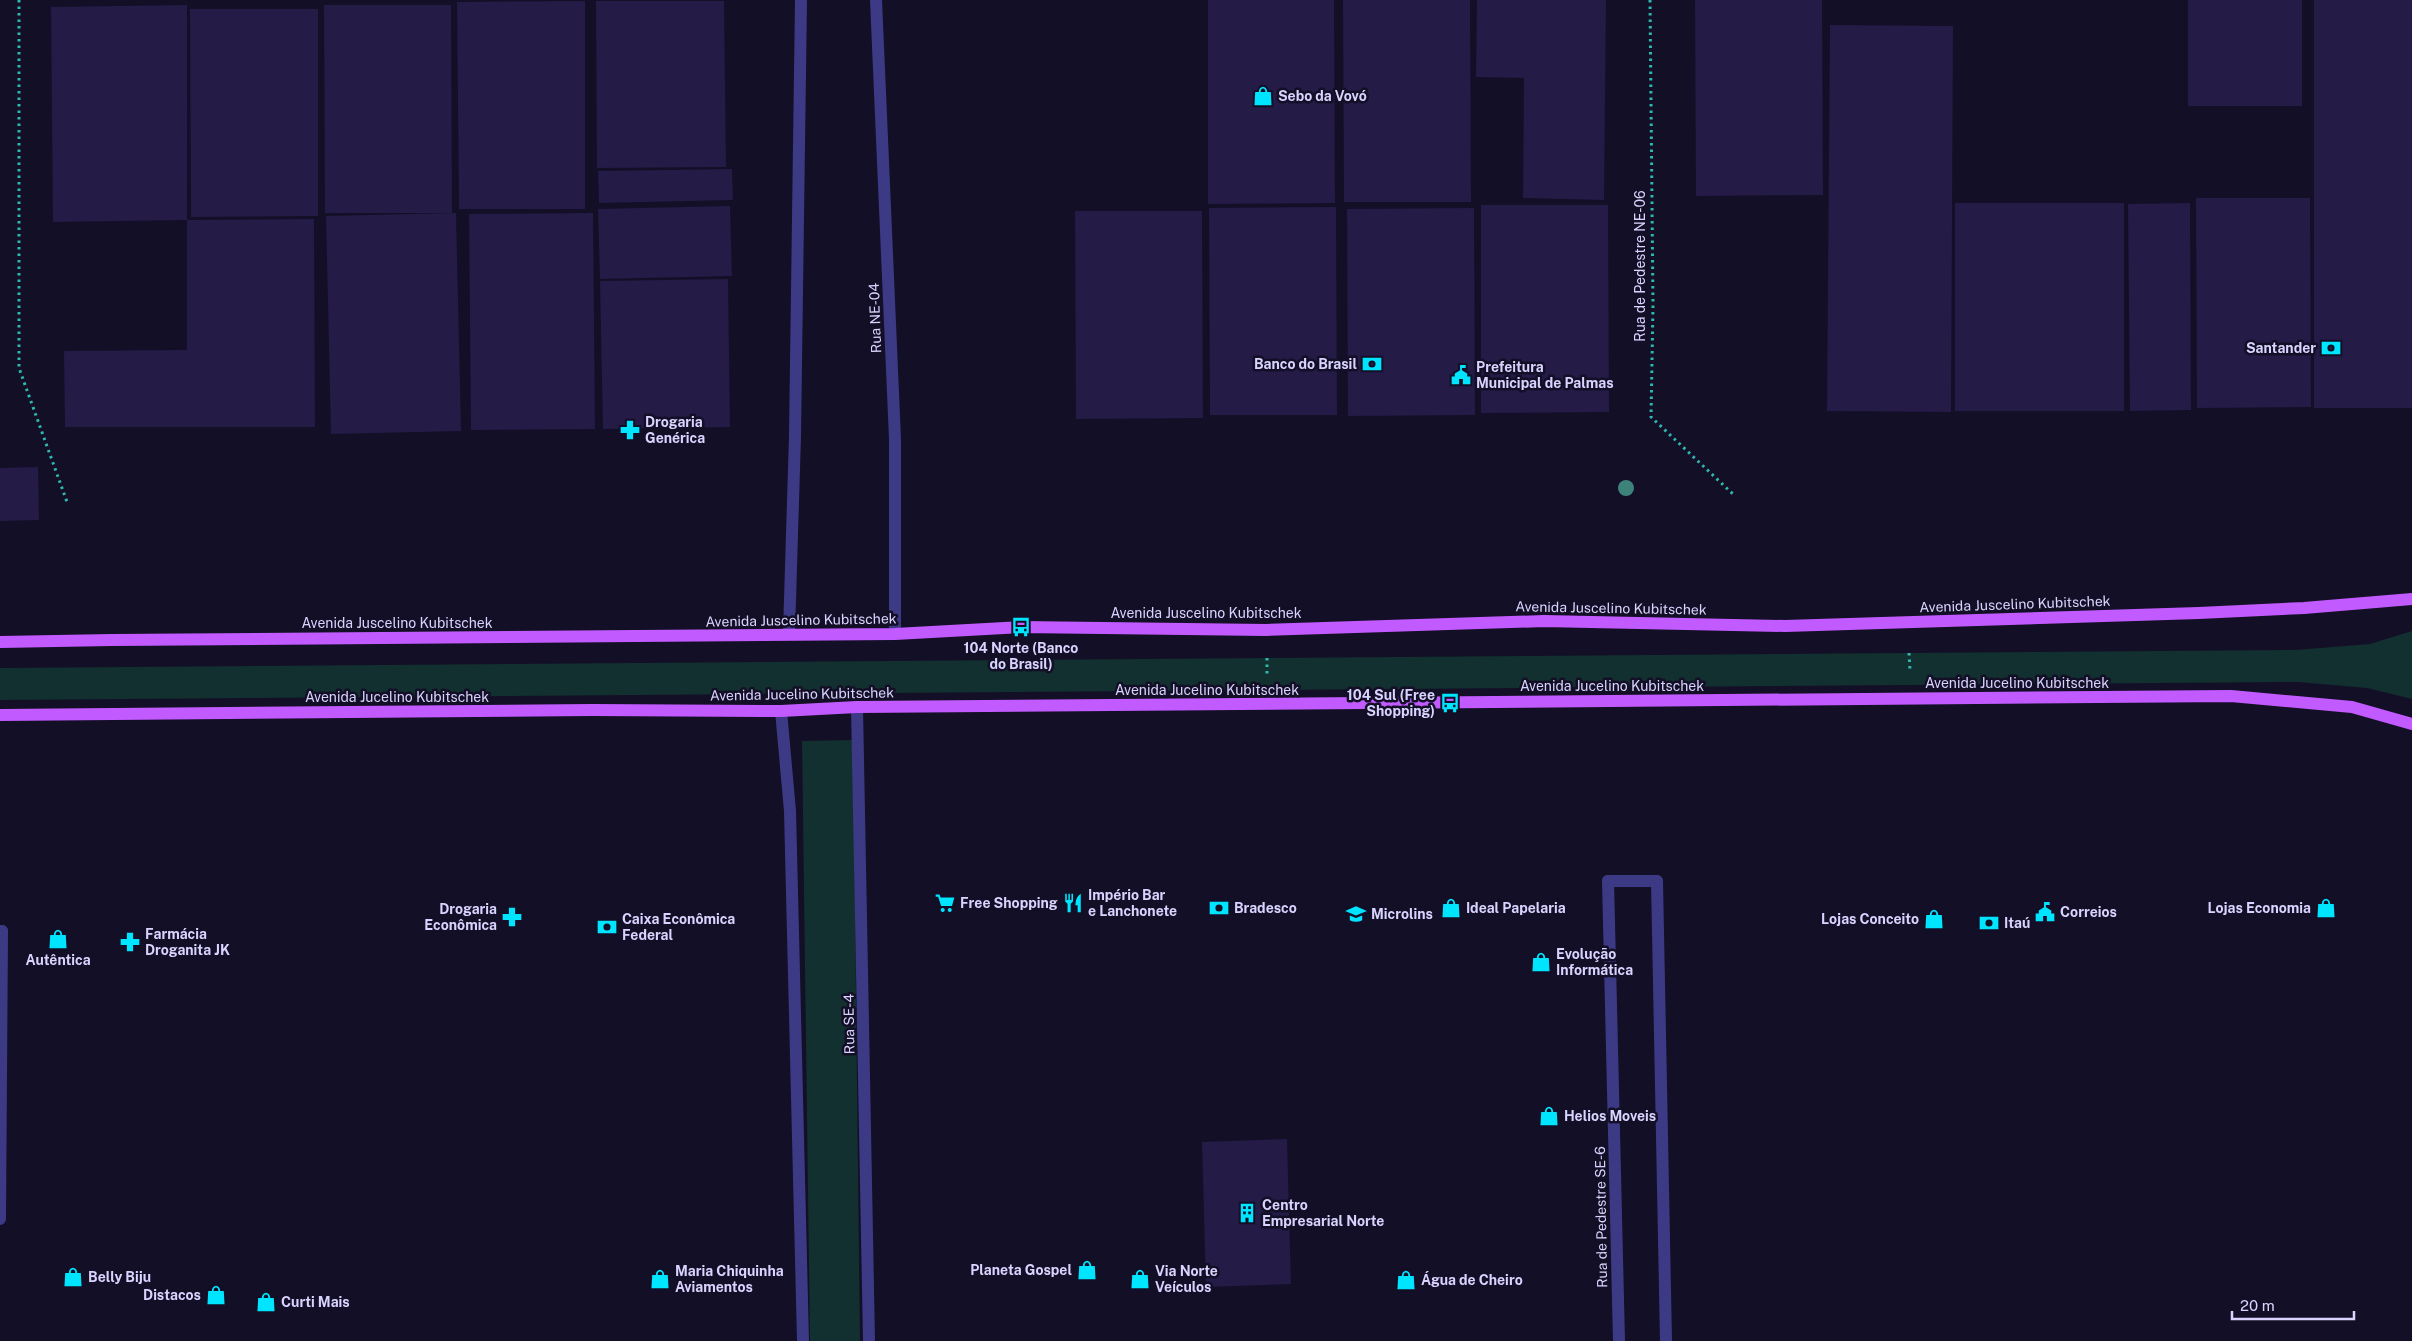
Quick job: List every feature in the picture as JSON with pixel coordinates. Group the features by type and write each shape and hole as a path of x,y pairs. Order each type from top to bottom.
{"main road":[{"name":"Avenida Juscelino Kubitschek","path":"0,642 616,638 789,633 895,634 1021,627 1266,630 1544,620 1785,626 2199,613 2304,608 2412,599"},
{"name":"Avenida Jucelino Kubitschek","path":"0,715 582,710 781,711 857,707 2231,696 2352,707 2412,724"}],"street":[{"path":"789,633 796,436 802,0"},
{"name":"Rua NE-04","path":"876,0 895,439 895,634"},
{"name":"Rua SE-4","path":"857,707 869,1341"},
{"path":"781,711 790,811 803,1341"},
{"name":"Rua de Pedestre SE-6","path":"1619,1341 1608,881 1657,881 1666,1341"},
{"path":"0,1219 1,931"}],"path":[{"path":"19,0 19,368 66,502"},
{"name":"Rua de Pedestre NE-06","path":"1650,0 1653,306 1651,417 1734,495"}],"green space":[{"path":"2412,631 2412,699 2367,688 2298,682 0,700 0,668 2295,650 2370,644"},
{"path":"853,740 860,1341 810,1341 802,741"}],"building":[{"path":"1208,0 1334,0 1335,203 1208,204"},
{"path":"1343,0 1470,0 1471,202 1344,202"},
{"path":"1477,0 1606,0 1604,200 1523,198 1524,78 1476,77"},
{"path":"1695,0 1822,0 1823,195 1696,196"},
{"path":"2188,0 2302,0 2302,106 2188,106"},
{"path":"2314,0 2412,0 2412,408 2314,408"},
{"path":"585,1 585,209 459,209 457,2"},
{"path":"596,1 724,1 726,167 597,168"},
{"path":"187,5 187,220 53,222 51,7"},
{"path":"324,5 451,5 452,213 325,213"},
{"path":"190,9 318,9 318,216 191,217"},
{"path":"1830,25 1953,26 1951,412 1827,411"},
{"path":"732,169 733,200 599,203 598,171"},
{"path":"2196,198 2310,198 2311,407 2197,408"},
{"path":"1955,203 2124,203 2124,411 1955,411"},
{"path":"2190,203 2191,410 2130,411 2128,204"},
{"path":"1481,205 1608,205 1609,412 1481,413"},
{"path":"730,206 732,276 600,279 598,209"},
{"path":"1336,207 1337,415 1210,415 1209,208"},
{"path":"1474,208 1475,415 1348,416 1347,209"},
{"path":"1075,211 1202,211 1203,418 1076,419"},
{"path":"456,213 461,431 331,434 326,216"},
{"path":"593,213 595,429 471,430 469,214"},
{"path":"314,219 315,427 65,427 64,351 187,350 187,220"},
{"path":"728,279 730,427 603,429 600,281"},
{"path":"38,467 39,520 0,521 0,468"},
{"name":"Centro Empresarial Norte","path":"1287,1139 1291,1284 1206,1287 1202,1142"}],"place":[{"name":"Sebo da Vovó","path":"1263,96"},
{"name":"Santander","path":"2331,348"},
{"name":"Banco do Brasil","path":"1372,364"},
{"name":"Prefeitura Municipal de Palmas","path":"1461,375"},
{"name":"Drogaria Genérica","path":"630,430"},
{"name":"104 Norte (Banco do Brasil)","path":"1021,627"},
{"name":"104 Sul (Free Shopping)","path":"1450,703"},
{"name":"Free Shopping","path":"945,903"},
{"name":"Império Bar e Lanchonete","path":"1073,903"},
{"name":"Bradesco","path":"1219,908"},
{"name":"Ideal Papelaria","path":"1451,908"},
{"name":"Lojas Economia","path":"2326,908"},
{"name":"Correios","path":"2045,912"},
{"name":"Microlins","path":"1356,914"},
{"name":"Drogaria Econômica","path":"512,917"},
{"name":"Lojas Conceito","path":"1934,919"},
{"name":"Itaú","path":"1989,923"},
{"name":"Caixa Econômica Federal","path":"607,927"},
{"name":"Autêntica","path":"58,939"},
{"name":"Farmácia Droganita JK","path":"130,942"},
{"name":"Evolução Informática","path":"1541,962"},
{"name":"Helios Moveis","path":"1549,1116"},
{"name":"Centro Empresarial Norte","path":"1247,1213"},
{"name":"Planeta Gospel","path":"1087,1270"},
{"name":"Belly Biju","path":"73,1277"},
{"name":"Maria Chiquinha Aviamentos","path":"660,1279"},
{"name":"Via Norte Veículos","path":"1140,1279"},
{"name":"Água de Cheiro","path":"1406,1280"},
{"name":"Distacos","path":"216,1295"},
{"name":"Curti Mais","path":"266,1302"}]}
